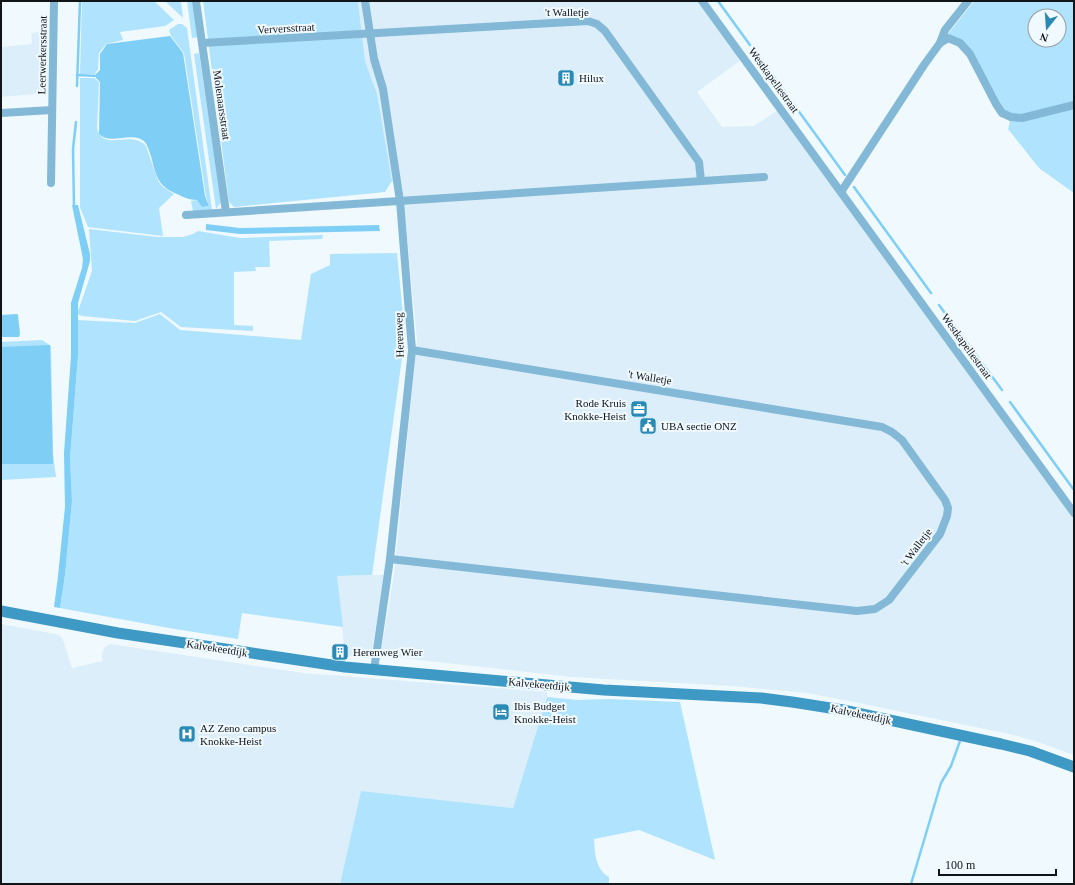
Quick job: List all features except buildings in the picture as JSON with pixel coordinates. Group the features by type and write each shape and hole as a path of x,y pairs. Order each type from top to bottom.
{"street":[{"name":"Leerwerkersstraat","path":"51,183 54,1"},
{"name":"Molenaarsstraat","path":"196,1 226,212"},
{"name":"Herenweg","path":"365,1 374,59 383,89 400,201 412,350 390,559 374,670"},
{"name":"Westkapellestraat","path":"702,1 1074,513"},
{"path":"841,192 919,71 940,43 945,30 968,1"},
{"name":"'t Walletje","path":"370,34 574,21 588,21 597,24 605,31 699,162 701,181"},
{"name":"Verversstraat","path":"202,44 370,34"},
{"path":"940,43 948,38 960,43 970,54 996,104 1002,113 1006,115 1015,118 1022,118 1074,105"},
{"name":"Leerwerkersstraat","path":"1,113 52,110"},
{"path":"186,215 764,177"},
{"name":"'t Walletje","path":"390,559 857,611 875,609 889,600 940,534 947,516 948,508 945,500 902,440 892,432 882,427 412,350"},
{"name":"Kalvekeetdijk","path":"1,612 118,633 345,667 604,690 761,698 792,702 843,710 1001,744 1030,751 1074,767"}],"shaded area":[{"path":"82,1 154,1 174,20 165,26 120,32 123,40 106,44 99,53 98,69 95,74 80,74"},
{"path":"165,1 181,1 183,18"},
{"path":"187,1 193,1 198,37 192,38"},
{"path":"203,1 358,1 365,61 377,94 392,181 385,192 234,207 229,202"},
{"path":"358,1 698,1 741,60 697,92 722,127 754,126 778,110 1074,518 1074,755 1014,735 807,693 731,686 572,677 402,658 381,652 394,574 417,340 402,183 392,181 377,94 365,61"},
{"path":"974,1 1074,1 1074,193 1039,168 1008,129 1010,122 961,40 948,34"},
{"path":"178,24 182,24 187,28 212,210 193,211 191,201 197,200 202,207 209,206 206,196 184,53 171,36 169,30"},
{"path":"48,31 47,93 1,97 1,47 32,44 31,33"},
{"path":"170,36 183,53 205,196 209,206 202,207 197,200 189,199 170,191 161,183 156,174 148,147 145,142 134,137 109,139 99,134 100,82 96,78 96,74 100,70 100,54 107,44"},
{"path":"199,53 221,202 216,209 194,54"},
{"path":"80,78 94,78 99,82 97,128 100,135 105,139 111,140 125,139 140,141 146,146 158,181 163,187 174,194 159,208 163,236 88,227 80,207"},
{"path":"72,205 78,205 90,254 90,261 78,303 78,356 70,458 72,501 65,575 60,608 54,607 65,507 64,453 71,356 71,303 82,268 83,259"},
{"path":"206,224 240,228 379,225 380,231 240,234 206,230"},
{"path":"89,229 157,237 183,237 198,231 240,238 323,235 322,239 269,241 270,267 255,267 256,271 234,272 234,325 253,326 253,331 181,327 161,312 135,321 82,316 77,314 92,271"},
{"path":"397,253 405,336 372,575 337,576 343,627 242,613 238,639 60,608 65,575 72,501 70,458 78,356 77,320 135,323 160,314 180,330 301,340 311,274 330,265 330,254"},
{"path":"17,314 20,334 19,337 1,337 1,315"},
{"path":"42,340 51,346 53,454 56,477 1,480 1,342"},
{"path":"50,345 53,464 1,464 1,347"},
{"path":"384,575 372,650 358,656 345,656 337,576"},
{"name":"AZ Zeno campus Knokke-Heist","path":"1,624 60,636 63,640 72,668 102,661 102,653 105,647 110,644 303,673 547,692 547,697 513,808 361,791 340,884 1,884"},
{"path":"547,697 578,700 608,699 680,702 715,860 639,830 594,839 598,865 604,874 609,877 609,884 340,884 361,791 513,808"}],"waterway":[{"path":"77,86 80,1"},
{"path":"718,1 750,45"},
{"path":"755,51 845,175"},
{"path":"77,75 98,76"},
{"path":"74,207 73,149 76,122"},
{"path":"854,187 931,293"},
{"path":"939,305 1002,390"},
{"path":"1010,402 1074,490"},
{"path":"911,884 941,783 951,766 960,741"}],"place":[{"name":"Hilux","path":"566,78"},
{"name":"Rode Kruis Knokke-Heist","path":"639,409"},
{"name":"UBA sectie ONZ","path":"648,426"},
{"name":"Herenweg Wier","path":"340,652"},
{"name":"Ibis Budget Knokke-Heist","path":"501,712"},
{"name":"AZ Zeno campus Knokke-Heist","path":"187,734"}]}
